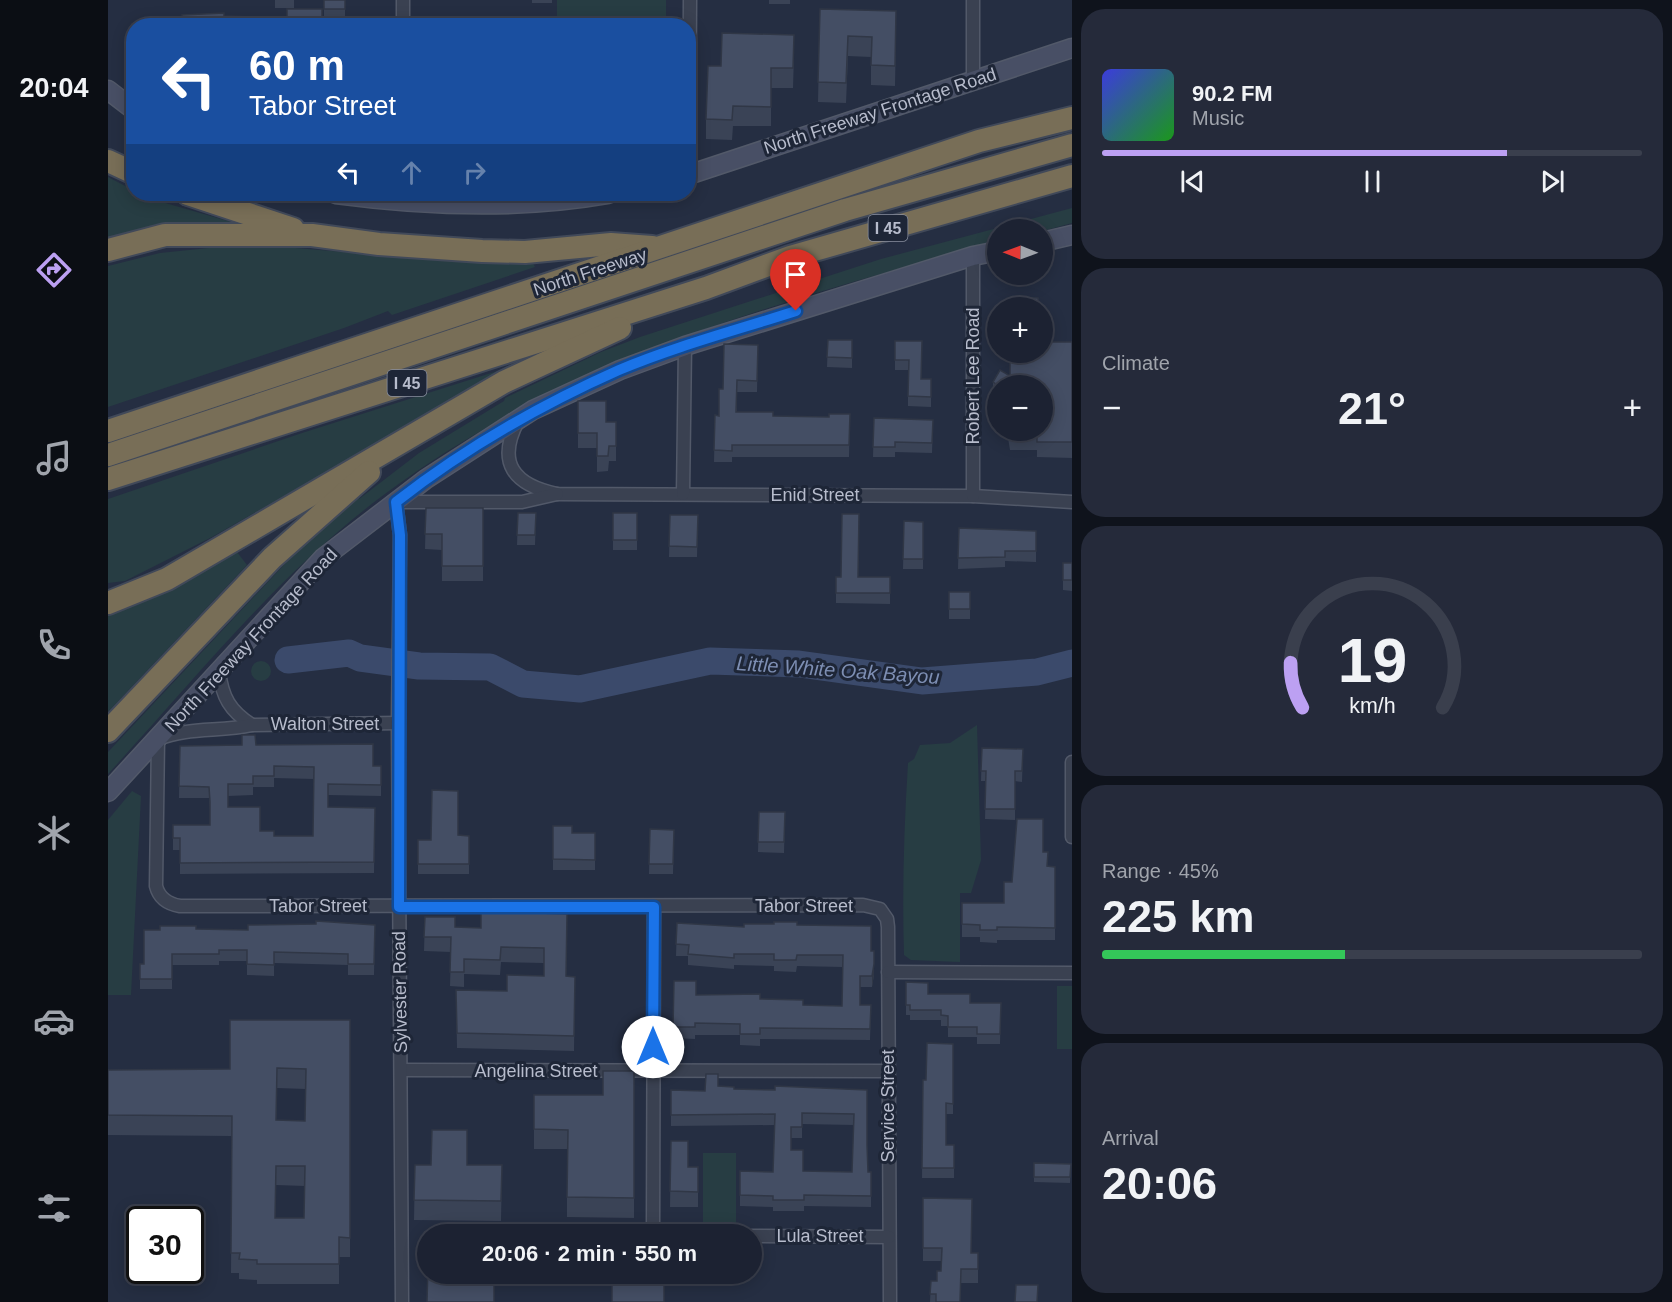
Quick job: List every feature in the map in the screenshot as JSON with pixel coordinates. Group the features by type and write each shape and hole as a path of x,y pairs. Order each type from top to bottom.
{"highway":[{"name":"North Freeway","path":"108,431 664,248 978,141 1072,118"},
{"name":"North Freeway","path":"108,455 845,210 1072,145"},
{"path":"108,161 126,169"},
{"name":"I 45","path":"108,479 705,288 790,257 1072,176"},
{"path":"209,201 312,235"},
{"path":"108,250 165,235 312,235 379,244 482,251 525,252 611,244 664,248"},
{"path":"108,603 144,590 188,568 308,495 504,382 705,288"},
{"path":"108,731 272,558 336,500 414,435"}],"main road":[{"name":"North Freeway Frontage Road","path":"696,173 1072,48"},
{"path":"108,90 126,104"},
{"path":"462,201 521,204 547,201"},
{"path":"1053,239 1072,235"},
{"name":"North Freeway Frontage Road","path":"108,792 323,558 426,479 518,420 620,370 685,346 987,253"}],"street":[{"path":"403,0 403,18"},
{"path":"690,0 690,18"},
{"path":"973,0 973,79"},
{"name":"Robert Lee Road","path":"973,496 974,256"},
{"path":"683,494 685,346"},
{"name":"Enid Street","path":"518,420 507,448 510,466 531,487 557,494"},
{"name":"Enid Street","path":"396,502 522,501 557,494 683,494 973,496 1072,502"},
{"name":"Sylvester Road","path":"396,502 400,535 398,723 402,1302"},
{"name":"Walton Street","path":"219,671 224,699 237,716 252,724"},
{"name":"Walton Street","path":"158,739 176,732 232,729 252,724 398,723"},
{"name":"Tabor Street","path":"158,739 157,890 160,897 172,904 399,907 863,905 884,912"},
{"path":"1072,762 1072,837"},
{"path":"653,1224 654,907"},
{"name":"Service Street","path":"884,912 887,919 888,972 890,1302"},
{"path":"888,972 1072,973"},
{"name":"Angelina Street","path":"402,1070 887,1071"},
{"name":"Lula Street","path":"762,1236 889,1237"}],"green space":[{"path":"557,0 666,0 666,18 557,18"},
{"path":"108,177 126,186 126,201 158,201 235,223 234,226 108,239"},
{"path":"1072,208 1072,223 1053,228 1053,219 1031,219"},
{"path":"987,231 987,245 838,286 759,311 681,338 604,369 530,404 458,445 389,491 312,554 242,625 108,774 108,752 295,553 359,496 359,499 419,453 504,401 505,398 601,352 640,337 881,259"},
{"path":"247,244 392,256 532,261 535,267 392,315 388,311 344,328 108,407 108,266 160,253"},
{"path":"513,366 212,537 125,581 108,583 108,499 302,433"},
{"path":"237,552 247,565 108,712 108,614 166,591"},
{"path":"261,661 268,664 271,671 268,678 261,681 254,678 251,671 254,664"},
{"path":"977,725 981,860 971,893 960,893 960,962 911,960 904,955 903,931 908,763 914,759 920,745 950,743"},
{"path":"132,791 141,796 131,995 108,995 108,820"},
{"path":"1057,986 1072,986 1072,1049 1057,1049"},
{"path":"703,1153 736,1153 736,1224 703,1224"}],"building":[{"path":"324,0 345,0 345,9 324,9"},
{"path":"287,9 322,9 322,18 287,18"},
{"path":"820,9 896,11 895,66 871,65 872,37 848,36 846,83 818,82"},
{"path":"224,13 224,16 256,18 182,18 182,15"},
{"path":"722,33 794,35 793,68 771,68 771,107 733,106 732,120 706,119 708,66 721,66"},
{"path":"828,340 852,340 852,358 827,357"},
{"path":"895,341 922,341 921,379 931,379 931,397 908,396 909,360 895,360"},
{"path":"1053,342 1072,342 1072,442 1037,442 1053,441 1053,375 1010,375 1010,363 1053,363"},
{"path":"724,344 758,345 757,381 737,380 736,412 773,412 773,416 829,417 829,414 850,414 849,445 732,445 732,451 714,450 715,415 719,416 719,389 723,389"},
{"path":"1000,370 1008,375 997,375"},
{"path":"578,401 606,401 606,422 616,422 616,446 609,446 608,456 597,456 597,433 578,433"},
{"path":"874,418 933,420 932,443 895,442 895,447 873,447"},
{"path":"426,508 483,508 483,566 442,566 442,534 425,534"},
{"path":"518,513 536,513 535,535 517,535"},
{"path":"613,513 637,513 637,540 613,540"},
{"path":"842,514 859,514 858,577 890,577 890,593 836,593 836,577 841,577"},
{"path":"670,515 698,515 697,547 669,546"},
{"path":"904,521 923,522 923,559 903,559"},
{"path":"959,528 1036,531 1036,551 1005,551 1005,557 958,558"},
{"path":"1063,563 1072,563 1072,580 1063,580"},
{"path":"949,592 970,592 970,609 949,609"},
{"path":"242,735 255,735 256,745 373,744 373,766 381,766 381,785 328,784 328,807 375,808 374,862 180,863 180,838 173,838 173,825 210,825 210,802 209,787 179,786 180,746 242,745","holes":["274,766 314,767 313,836 274,836 274,831 260,831 260,807 228,807 228,784 253,784 253,776 274,776"]},
{"path":"982,748 1023,749 1022,771 1015,771 1015,809 985,809 986,771 981,771"},
{"path":"432,790 458,791 458,835 469,836 469,864 418,864 418,840 431,840"},
{"path":"759,812 785,812 784,842 758,842"},
{"path":"1017,819 1043,819 1043,852 1048,852 1047,866 1055,867 1055,928 997,927 997,930 980,930 980,925 962,924 962,903 1004,903 1004,882 1012,882"},
{"path":"553,826 572,826 572,833 595,833 595,860 553,859"},
{"path":"650,829 674,830 673,864 649,864"},
{"path":"481,911 567,914 566,976 575,977 574,1036 457,1033 456,990 507,991 507,975 544,976 544,948 501,947 500,960 464,959 464,972 450,972 451,937 424,937 425,917 455,917 455,927 481,928"},
{"path":"316,921 375,925 374,964 348,964 348,954 274,952 274,965 247,964 247,950 219,950 219,954 172,954 172,979 140,979 140,964 144,964 144,930 160,930 160,926 196,926 196,929 248,930 248,925 316,924"},
{"path":"774,922 797,922 797,925 871,926 871,951 874,951 872,976 860,976 860,1005 871,1005 870,1029 760,1028 760,1034 740,1034 740,1024 695,1023 695,1027 673,1027 674,981 696,981 696,995 760,994 760,999 803,1000 803,1005 842,1006 843,955 797,955 796,960 774,960 774,954 734,954 734,958 688,954 689,945 676,944 677,923 744,927 744,924 774,924"},
{"path":"906,982 928,983 928,994 970,994 970,1003 1001,1003 1000,1034 977,1034 977,1027 948,1027 948,1016 941,1015 941,1010 910,1010 910,1005 906,1005"},
{"path":"230,1020 350,1020 350,1238 339,1237 339,1264 257,1264 257,1260 239,1259 240,1253 231,1253 232,1116 108,1115 108,1070 230,1069","holes":["277,1068 306,1069 305,1121 276,1120","276,1166 305,1166 304,1218 275,1218"]},
{"path":"927,1043 953,1044 953,1104 946,1103 946,1145 954,1145 954,1168 922,1168 923,1080 926,1080"},
{"path":"603,1071 634,1071 634,1198 567,1197 568,1130 534,1129 534,1095 603,1095"},
{"path":"706,1074 718,1074 718,1086 734,1087 734,1089 775,1090 775,1086 867,1090 868,1172 871,1172 871,1196 804,1195 804,1200 773,1200 773,1196 740,1195 740,1171 773,1172 775,1114 671,1115 671,1090 705,1091","holes":["802,1113 854,1114 852,1172 803,1171 803,1150 791,1150 791,1127 802,1127"]},
{"path":"432,1130 467,1130 467,1165 502,1165 501,1201 414,1200 415,1165 431,1165"},
{"path":"671,1141 688,1141 688,1167 698,1167 698,1192 670,1191"},
{"path":"1034,1163 1071,1164 1070,1177 1034,1177"},
{"path":"923,1198 972,1199 971,1253 978,1253 978,1269 961,1269 960,1302 936,1302 936,1294 930,1294 931,1281 937,1281 937,1271 941,1271 942,1248 923,1248"},
{"path":"427,1284 494,1284 494,1302 427,1302"},
{"path":"612,1284 664,1284 664,1302 612,1302"},
{"path":"1016,1285 1038,1285 1037,1302 1015,1302"}],"waterway":[{"name":"Little White Oak Bayou","path":"288,660 349,653 360,658 419,666 490,667 523,684 580,689 710,661 799,664 922,681 1037,672 1072,663"}],"route":[{"path":"653,1047 654,907 399,907 400,535 396,502 426,479 533,410 620,370 685,346 796,311"}]}
